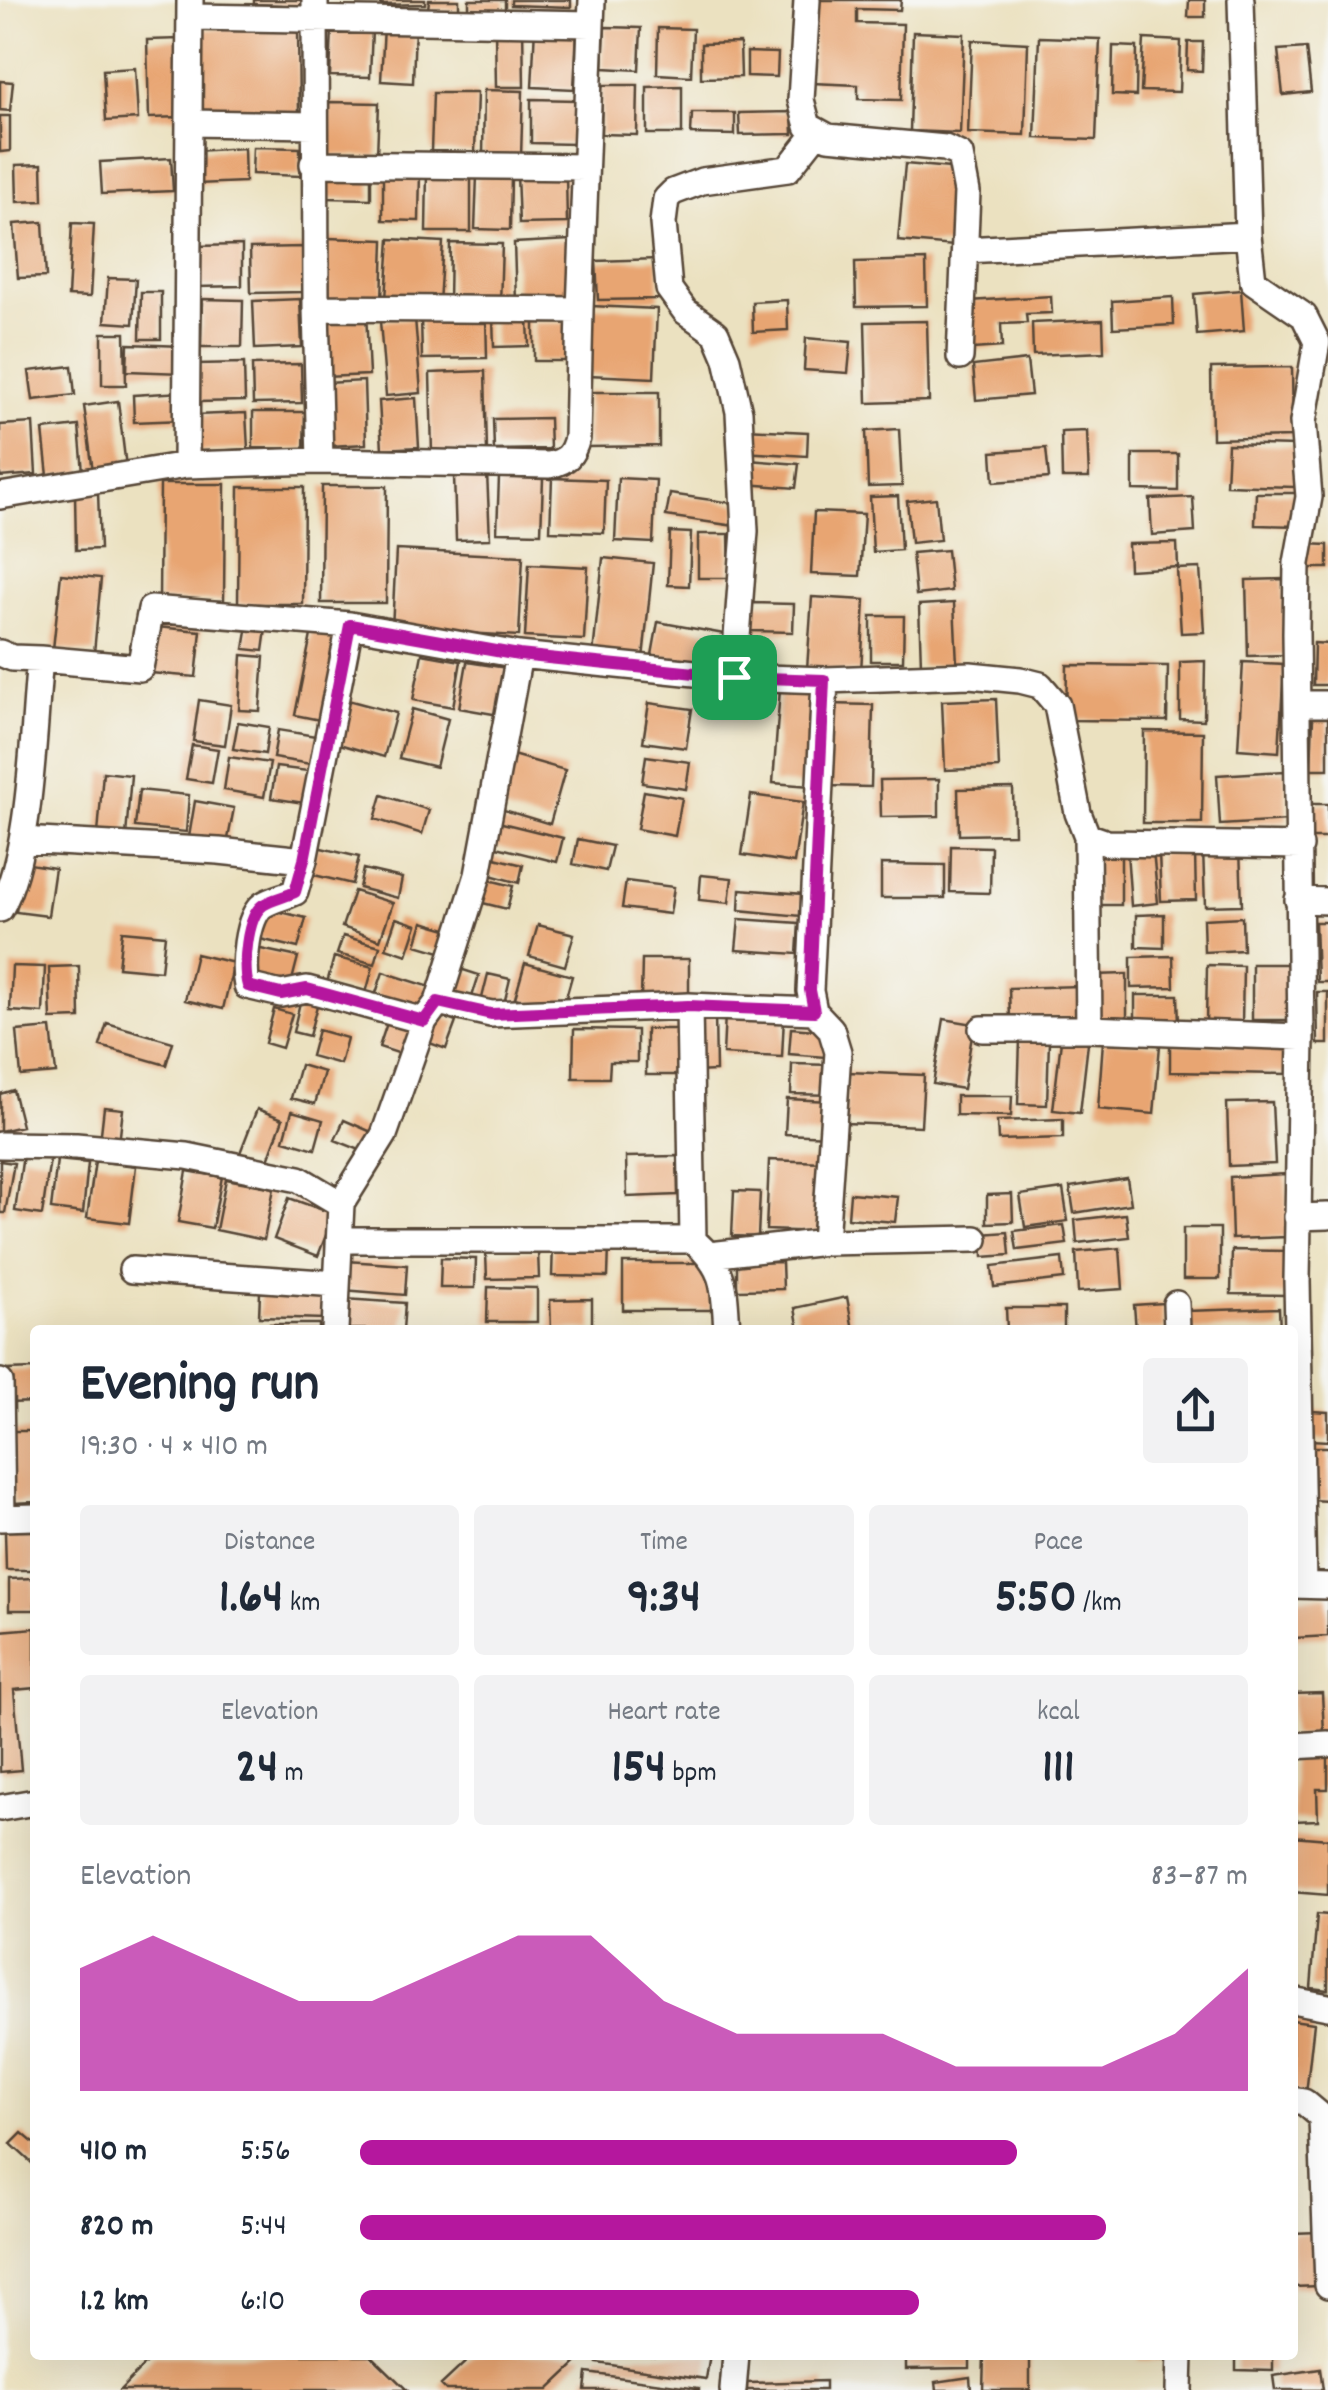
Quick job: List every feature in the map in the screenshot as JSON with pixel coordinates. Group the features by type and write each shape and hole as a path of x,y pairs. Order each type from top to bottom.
{"street":[{"path":"807,0 801,100 808,126 828,138 945,148 960,154 968,192 960,356"},
{"path":"1241,0 1248,235 1253,281 1304,316 1317,342 1303,422 1309,497 1297,563 1301,1037 1296,1325"},
{"path":"0,496 186,464 320,461 549,465 564,461 573,453 577,438 592,12 190,9 186,464"},
{"path":"315,9 320,461"},
{"path":"189,124 314,126"},
{"path":"734,677 745,530 739,412 727,359 716,332 684,311 669,289 663,223 666,199 673,192 702,181 788,169 818,132"},
{"path":"314,164 585,168"},
{"path":"965,250 1248,235"},
{"path":"316,308 580,310"},
{"path":"0,653 12,658 140,668 151,609 350,625 519,655 734,677 824,680 970,675 1040,685 1057,705 1078,812 1087,836 1088,1029"},
{"path":"350,625 295,892 258,910 246,950 248,986 281,994 307,989 431,1011 491,1014 688,1006 814,1011"},
{"path":"335,1325 341,1204 384,1135 478,875 519,655"},
{"path":"0,908 7,897 22,840 40,659"},
{"path":"824,680 810,990 814,1011 831,1028 838,1052 826,1242"},
{"path":"1297,704 1328,704"},
{"path":"1087,836 1107,843 1300,846"},
{"path":"22,840 304,860"},
{"path":"1298,900 1328,900"},
{"path":"688,1006 702,1248 720,1269 727,1325"},
{"path":"982,1029 1301,1037"},
{"path":"0,1145 76,1146 186,1156 299,1179 341,1204"},
{"path":"1298,1216 1328,1216"},
{"path":"341,1240 702,1248 975,1239"},
{"path":"132,1270 337,1284"},
{"path":"0,1382 1,1518 30,1517"},
{"path":"1298,1417 1308,1585"},
{"path":"1298,1746 1328,1744"},
{"path":"0,1808 30,1803"},
{"path":"1298,2001 1328,2007"},
{"path":"1298,2101 1325,2120 1328,2285"},
{"path":"733,2390 736,2360"},
{"path":"1178,2390 1180,2360"}],"building":[{"path":"254,0 302,0 302,6 254,4"},
{"path":"381,0 425,0 425,4 381,5"},
{"path":"429,0 459,0 459,10 428,9"},
{"path":"469,0 505,0 505,10 469,9"},
{"path":"511,0 571,0 571,7 511,5"},
{"path":"814,0 901,0 900,10 857,9 857,23 903,24 901,100 858,99 858,85 812,83"},
{"path":"1189,0 1205,0 1205,17 1188,17"},
{"path":"384,26 415,27 413,83 381,81"},
{"path":"523,26 524,87 496,87 495,27"},
{"path":"332,27 372,29 370,77 330,76"},
{"path":"535,27 577,30 574,89 532,87"},
{"path":"605,27 641,28 639,70 603,68"},
{"path":"298,28 299,116 203,117 202,29"},
{"path":"658,28 693,29 691,76 657,74"},
{"path":"913,32 964,34 960,133 910,131"},
{"path":"1039,37 1100,39 1096,140 1035,138"},
{"path":"180,39 183,117 149,118 147,40"},
{"path":"1144,39 1181,41 1179,92 1141,91"},
{"path":"972,40 1028,43 1025,135 968,133"},
{"path":"1188,42 1203,42 1202,71 1187,70"},
{"path":"740,43 741,77 701,78 701,44"},
{"path":"1113,46 1137,47 1136,96 1112,95"},
{"path":"1306,48 1311,92 1283,95 1278,50"},
{"path":"747,52 778,53 777,77 747,76"},
{"path":"135,68 138,119 106,121 103,70"},
{"path":"0,81 13,82 10,111 0,110"},
{"path":"602,85 638,85 637,135 601,134"},
{"path":"682,86 682,134 647,134 647,87"},
{"path":"484,90 523,91 521,157 483,156"},
{"path":"433,93 477,93 475,152 431,151"},
{"path":"531,99 576,100 575,144 531,143"},
{"path":"329,102 379,103 377,156 328,155"},
{"path":"792,112 793,134 740,135 739,113"},
{"path":"692,113 735,113 735,135 691,134"},
{"path":"0,116 10,116 10,151 0,152"},
{"path":"253,147 300,148 300,176 252,174"},
{"path":"244,148 245,182 196,184 194,151"},
{"path":"171,158 173,191 102,194 100,162"},
{"path":"42,164 43,201 17,202 16,165"},
{"path":"905,164 961,169 954,246 898,241"},
{"path":"326,170 371,171 371,199 325,198"},
{"path":"383,170 420,170 419,221 383,220"},
{"path":"427,170 471,170 471,232 426,232"},
{"path":"566,173 567,223 519,224 517,174"},
{"path":"477,175 511,175 510,230 475,229"},
{"path":"43,222 46,277 18,278 14,224"},
{"path":"72,223 94,224 90,297 68,296"},
{"path":"327,238 384,240 382,302 325,301"},
{"path":"390,239 443,242 439,303 386,299"},
{"path":"570,240 573,299 516,302 514,243"},
{"path":"450,243 502,244 500,305 449,303"},
{"path":"242,245 242,286 196,287 195,246"},
{"path":"304,247 305,292 251,293 250,248"},
{"path":"658,259 659,299 598,300 596,261"},
{"path":"926,260 927,306 856,307 855,262"},
{"path":"108,278 136,279 133,324 105,322"},
{"path":"1241,290 1244,331 1197,335 1194,294"},
{"path":"141,292 161,292 161,339 140,339"},
{"path":"1051,296 1052,313 1026,314 1027,323 1001,324 1002,347 973,349 970,301"},
{"path":"1173,297 1174,325 1113,328 1112,301"},
{"path":"202,299 243,300 242,347 201,347"},
{"path":"300,299 302,347 255,349 253,301"},
{"path":"787,300 788,330 753,332 752,302"},
{"path":"591,306 657,309 654,378 588,375"},
{"path":"366,312 369,375 324,377 321,314"},
{"path":"486,315 487,358 422,359 421,316"},
{"path":"415,318 421,393 386,396 380,321"},
{"path":"493,318 528,318 529,346 494,347"},
{"path":"1103,320 1104,352 1033,355 1032,323"},
{"path":"927,321 929,401 867,403 865,322"},
{"path":"534,323 574,323 573,361 534,361"},
{"path":"102,333 125,333 126,385 102,385"},
{"path":"806,338 851,342 848,373 804,370"},
{"path":"128,344 184,346 183,373 127,371"},
{"path":"1027,360 1031,395 976,400 973,366"},
{"path":"244,363 245,401 196,402 196,364"},
{"path":"301,364 302,403 253,404 252,365"},
{"path":"72,366 75,395 33,400 29,371"},
{"path":"1292,367 1293,437 1212,439 1211,368"},
{"path":"485,371 487,452 432,454 430,373"},
{"path":"364,381 366,444 329,446 326,383"},
{"path":"182,392 183,420 134,422 133,395"},
{"path":"587,392 659,392 659,446 587,447"},
{"path":"416,398 419,447 382,449 379,401"},
{"path":"118,401 126,467 93,471 84,406"},
{"path":"253,412 305,412 304,449 253,448"},
{"path":"246,413 248,449 197,452 195,415"},
{"path":"549,418 550,449 494,450 493,419"},
{"path":"33,423 36,474 0,477 0,425"},
{"path":"79,426 83,472 48,476 43,430"},
{"path":"745,429 808,432 807,456 743,452"},
{"path":"899,429 902,486 868,487 866,431"},
{"path":"1087,431 1089,478 1062,478 1061,432"},
{"path":"1228,444 1296,446 1295,487 1226,485"},
{"path":"1046,448 1049,478 994,482 992,452"},
{"path":"1133,454 1178,454 1178,491 1133,490"},
{"path":"748,460 799,464 796,488 746,484"},
{"path":"487,473 490,539 456,540 454,475"},
{"path":"499,477 543,479 541,533 497,532"},
{"path":"552,478 606,480 604,533 550,531"},
{"path":"618,478 656,480 653,543 615,541"},
{"path":"160,484 225,484 224,601 159,601"},
{"path":"322,486 387,486 386,603 321,603"},
{"path":"239,487 304,487 303,604 238,604"},
{"path":"98,492 100,549 76,550 75,493"},
{"path":"1256,493 1299,493 1298,526 1255,525"},
{"path":"670,494 739,504 735,526 666,516"},
{"path":"898,496 901,550 873,552 870,497"},
{"path":"1193,497 1195,532 1152,535 1150,499"},
{"path":"936,498 940,540 911,543 907,501"},
{"path":"814,512 864,514 860,576 811,574"},
{"path":"670,532 691,533 689,586 668,585"},
{"path":"698,534 729,534 730,578 698,578"},
{"path":"1177,543 1178,567 1129,570 1128,544"},
{"path":"1306,544 1328,545 1328,568 1305,568"},
{"path":"396,550 523,556 519,636 392,629"},
{"path":"947,550 951,591 916,595 912,553"},
{"path":"603,558 653,563 643,659 593,654"},
{"path":"529,564 588,567 584,640 525,637"},
{"path":"1200,568 1204,632 1181,633 1177,569"},
{"path":"61,574 101,578 94,653 53,649"},
{"path":"1283,579 1285,655 1248,656 1246,580"},
{"path":"812,597 865,600 861,672 807,669"},
{"path":"748,603 794,604 793,632 748,631"},
{"path":"954,603 957,664 921,666 919,605"},
{"path":"871,616 904,616 903,661 871,661"},
{"path":"249,620 267,622 263,651 244,649"},
{"path":"658,622 724,634 719,666 652,655"},
{"path":"156,627 201,631 196,677 151,673"},
{"path":"312,630 341,636 325,721 295,715"},
{"path":"1314,643 1328,644 1328,685 1313,685"},
{"path":"422,654 461,661 453,707 413,700"},
{"path":"242,655 264,657 260,711 239,710"},
{"path":"1205,661 1204,720 1180,719 1180,662"},
{"path":"467,662 507,668 499,715 459,708"},
{"path":"1243,662 1284,664 1279,752 1238,749"},
{"path":"1067,665 1168,666 1167,721 1066,720"},
{"path":"780,689 818,692 810,786 773,783"},
{"path":"344,699 396,713 384,757 332,742"},
{"path":"996,699 999,768 945,770 942,701"},
{"path":"199,700 231,705 225,745 193,741"},
{"path":"649,703 692,709 686,748 643,742"},
{"path":"829,704 873,705 871,787 826,786"},
{"path":"412,709 448,719 436,767 399,758"},
{"path":"1313,718 1328,718 1328,769 1311,769"},
{"path":"238,722 269,727 265,754 233,749"},
{"path":"278,730 322,737 317,765 273,758"},
{"path":"1144,731 1203,732 1202,823 1143,823"},
{"path":"192,745 218,749 212,783 186,779"},
{"path":"509,754 565,770 550,824 494,807"},
{"path":"646,756 690,762 686,789 642,783"},
{"path":"229,757 270,763 264,797 224,790"},
{"path":"276,767 316,772 311,804 271,798"},
{"path":"1285,771 1287,821 1220,825 1217,775"},
{"path":"103,772 131,775 126,836 98,834"},
{"path":"939,779 939,816 881,817 880,780"},
{"path":"1013,788 1014,834 959,835 958,789"},
{"path":"139,790 189,795 186,832 135,827"},
{"path":"644,791 682,798 675,836 637,829"},
{"path":"382,795 429,810 422,834 375,819"},
{"path":"751,795 803,802 794,863 742,855"},
{"path":"195,801 234,808 227,844 189,837"},
{"path":"1310,804 1328,804 1328,838 1310,838"},
{"path":"498,822 563,838 557,862 493,846"},
{"path":"578,839 612,846 606,871 573,864"},
{"path":"951,846 991,847 990,893 950,892"},
{"path":"317,847 359,857 352,884 310,874"},
{"path":"1240,848 1242,905 1205,906 1203,850"},
{"path":"1153,850 1158,903 1131,906 1127,852"},
{"path":"1095,852 1121,852 1121,905 1096,905"},
{"path":"1195,852 1196,900 1161,901 1159,853"},
{"path":"487,856 523,865 519,883 483,873"},
{"path":"23,863 55,868 48,916 16,912"},
{"path":"881,864 945,865 945,898 881,898"},
{"path":"363,869 402,878 398,898 359,888"},
{"path":"701,875 732,878 729,903 699,900"},
{"path":"485,879 513,886 507,909 479,902"},
{"path":"626,881 674,887 670,914 622,908"},
{"path":"740,889 803,894 801,916 739,910"},
{"path":"354,891 393,903 380,940 342,927"},
{"path":"264,908 306,918 298,948 256,938"},
{"path":"1164,914 1164,948 1136,947 1136,915"},
{"path":"1242,917 1243,950 1204,952 1203,919"},
{"path":"396,918 417,925 407,955 386,948"},
{"path":"739,919 799,923 797,954 736,950"},
{"path":"423,922 454,931 447,954 416,945"},
{"path":"1315,922 1328,922 1328,982 1317,982"},
{"path":"538,925 574,934 565,966 529,956"},
{"path":"122,931 165,935 161,971 118,967"},
{"path":"343,936 380,946 375,964 337,954"},
{"path":"256,948 298,957 290,988 249,978"},
{"path":"196,954 234,963 223,1009 185,1000"},
{"path":"1173,956 1174,987 1131,988 1131,957"},
{"path":"334,957 373,967 366,993 327,983"},
{"path":"642,959 689,959 689,1000 641,999"},
{"path":"525,963 572,976 562,1011 515,998"},
{"path":"1252,964 1296,964 1295,1020 1252,1020"},
{"path":"1207,965 1243,966 1242,1025 1206,1025"},
{"path":"12,966 45,967 43,1013 10,1011"},
{"path":"79,966 80,1018 51,1019 49,967"},
{"path":"454,967 479,975 471,1000 446,992"},
{"path":"383,972 434,988 426,1012 375,996"},
{"path":"488,974 510,979 502,1012 480,1006"},
{"path":"1127,974 1127,1019 1094,1020 1093,975"},
{"path":"1081,986 1082,1019 1010,1020 1009,988"},
{"path":"1317,992 1328,992 1328,1044 1318,1044"},
{"path":"302,994 319,998 309,1036 293,1032"},
{"path":"1135,995 1178,995 1179,1025 1135,1026"},
{"path":"274,1009 292,1014 282,1048 265,1043"},
{"path":"715,1013 716,1071 694,1072 693,1014"},
{"path":"433,1014 456,1022 446,1049 424,1041"},
{"path":"725,1014 784,1017 782,1057 723,1054"},
{"path":"944,1019 974,1024 963,1089 933,1084"},
{"path":"388,1020 416,1029 407,1056 379,1047"},
{"path":"107,1023 173,1042 166,1065 100,1046"},
{"path":"51,1028 56,1073 21,1076 17,1031"},
{"path":"791,1028 827,1031 825,1057 789,1054"},
{"path":"574,1029 637,1030 637,1062 610,1062 609,1078 573,1078"},
{"path":"646,1029 685,1029 685,1075 646,1075"},
{"path":"318,1030 347,1038 340,1064 311,1056"},
{"path":"1020,1039 1049,1040 1047,1105 1018,1104"},
{"path":"1061,1040 1088,1043 1080,1113 1053,1110"},
{"path":"1103,1041 1160,1045 1154,1114 1098,1109"},
{"path":"1170,1044 1290,1046 1290,1074 1170,1072"},
{"path":"792,1064 833,1065 833,1095 791,1094"},
{"path":"300,1065 324,1072 315,1104 291,1098"},
{"path":"847,1072 924,1075 921,1126 845,1123"},
{"path":"13,1090 22,1126 0,1131 0,1094"},
{"path":"956,1096 1012,1096 1011,1116 956,1115"},
{"path":"787,1099 830,1101 829,1136 785,1134"},
{"path":"1272,1102 1275,1164 1229,1166 1227,1103"},
{"path":"104,1107 123,1109 119,1144 100,1142"},
{"path":"257,1109 283,1119 265,1168 238,1158"},
{"path":"292,1111 323,1120 315,1149 284,1140"},
{"path":"1063,1119 1063,1138 998,1140 997,1121"},
{"path":"344,1120 376,1134 367,1153 335,1140"},
{"path":"23,1155 50,1159 42,1215 15,1211"},
{"path":"677,1156 678,1195 627,1197 626,1157"},
{"path":"57,1160 88,1163 83,1213 51,1209"},
{"path":"769,1160 823,1162 821,1232 766,1230"},
{"path":"0,1161 14,1163 5,1213 0,1213"},
{"path":"95,1161 136,1166 129,1223 87,1218"},
{"path":"187,1171 222,1177 212,1228 178,1222"},
{"path":"1286,1174 1288,1237 1232,1239 1230,1177"},
{"path":"1127,1178 1131,1204 1074,1213 1070,1187"},
{"path":"226,1179 274,1188 264,1240 216,1230"},
{"path":"1063,1189 1068,1221 1025,1227 1020,1195"},
{"path":"734,1191 760,1192 758,1237 732,1236"},
{"path":"850,1193 898,1197 895,1222 848,1218"},
{"path":"1012,1194 1013,1222 987,1223 987,1195"},
{"path":"289,1198 334,1214 318,1256 274,1239"},
{"path":"1126,1214 1129,1237 1077,1243 1075,1220"},
{"path":"1064,1225 1067,1244 1017,1250 1014,1231"},
{"path":"1183,1228 1220,1228 1220,1279 1183,1279"},
{"path":"1008,1232 1010,1255 983,1257 982,1234"},
{"path":"553,1244 609,1245 608,1277 552,1276"},
{"path":"1120,1248 1123,1289 1078,1292 1076,1252"},
{"path":"1232,1250 1286,1251 1285,1295 1231,1294"},
{"path":"538,1251 539,1278 487,1279 486,1253"},
{"path":"441,1258 476,1259 475,1288 440,1288"},
{"path":"1062,1258 1064,1279 994,1287 992,1266"},
{"path":"346,1261 407,1265 405,1295 343,1290"},
{"path":"782,1262 783,1289 737,1290 737,1263"},
{"path":"623,1263 711,1263 711,1310 623,1310"},
{"path":"488,1287 537,1288 537,1322 487,1322"},
{"path":"260,1292 326,1294 325,1319 259,1317"},
{"path":"847,1297 852,1325 798,1325 795,1308"},
{"path":"344,1299 405,1303 403,1325 342,1325"},
{"path":"592,1299 592,1325 551,1325 550,1300"},
{"path":"1163,1303 1165,1325 1136,1325 1134,1305"},
{"path":"1006,1308 1064,1308 1064,1325 1007,1325"},
{"path":"1279,1308 1280,1325 1187,1325 1186,1311"},
{"path":"30,1369 30,1402 8,1403 6,1370"},
{"path":"1311,1411 1328,1412 1328,1441 1310,1440"},
{"path":"12,1431 30,1431 30,1502 13,1503"},
{"path":"1313,1447 1328,1447 1328,1501 1311,1500"},
{"path":"5,1531 30,1531 30,1570 6,1570"},
{"path":"30,1578 30,1610 9,1610 9,1579"},
{"path":"1328,1597 1328,1636 1298,1638 1298,1598"},
{"path":"30,1628 30,1688 14,1690 21,1770 0,1772 0,1631"},
{"path":"1322,1693 1324,1733 1298,1735 1298,1694"},
{"path":"1328,1751 1328,1789 1317,1789 1318,1820 1298,1821 1298,1753"},
{"path":"1298,1836 1328,1839 1328,1895 1298,1892"},
{"path":"1317,1914 1328,1915 1328,1990 1311,1988"},
{"path":"1298,2021 1314,2023 1306,2094 1298,2093"},
{"path":"22,2133 30,2140 30,2161 11,2144"},
{"path":"1319,2232 1320,2286 1298,2287 1298,2233"},
{"path":"149,2360 376,2360 407,2390 120,2390"},
{"path":"468,2360 580,2360 548,2390 446,2390 441,2385"},
{"path":"597,2360 709,2360 706,2379 597,2363"},
{"path":"906,2360 970,2360 970,2368 906,2369"},
{"path":"984,2360 1030,2360 1030,2390 983,2390"},
{"path":"1236,2360 1273,2360 1273,2371 1236,2370"},
{"path":"1320,2369 1323,2390 1275,2390 1273,2376"},
{"path":"587,2373 699,2388 699,2390 585,2390"},
{"path":"970,2377 971,2390 937,2390 936,2382"},
{"path":"825,2381 825,2390 747,2390 747,2383"}],"route":[{"path":"350,625 519,655 734,677 824,680 810,990 814,1011 688,1006 491,1014 438,1002 424,1021 307,989 281,994 248,986 246,950 258,910 295,892 312,828 350,625"}]}
